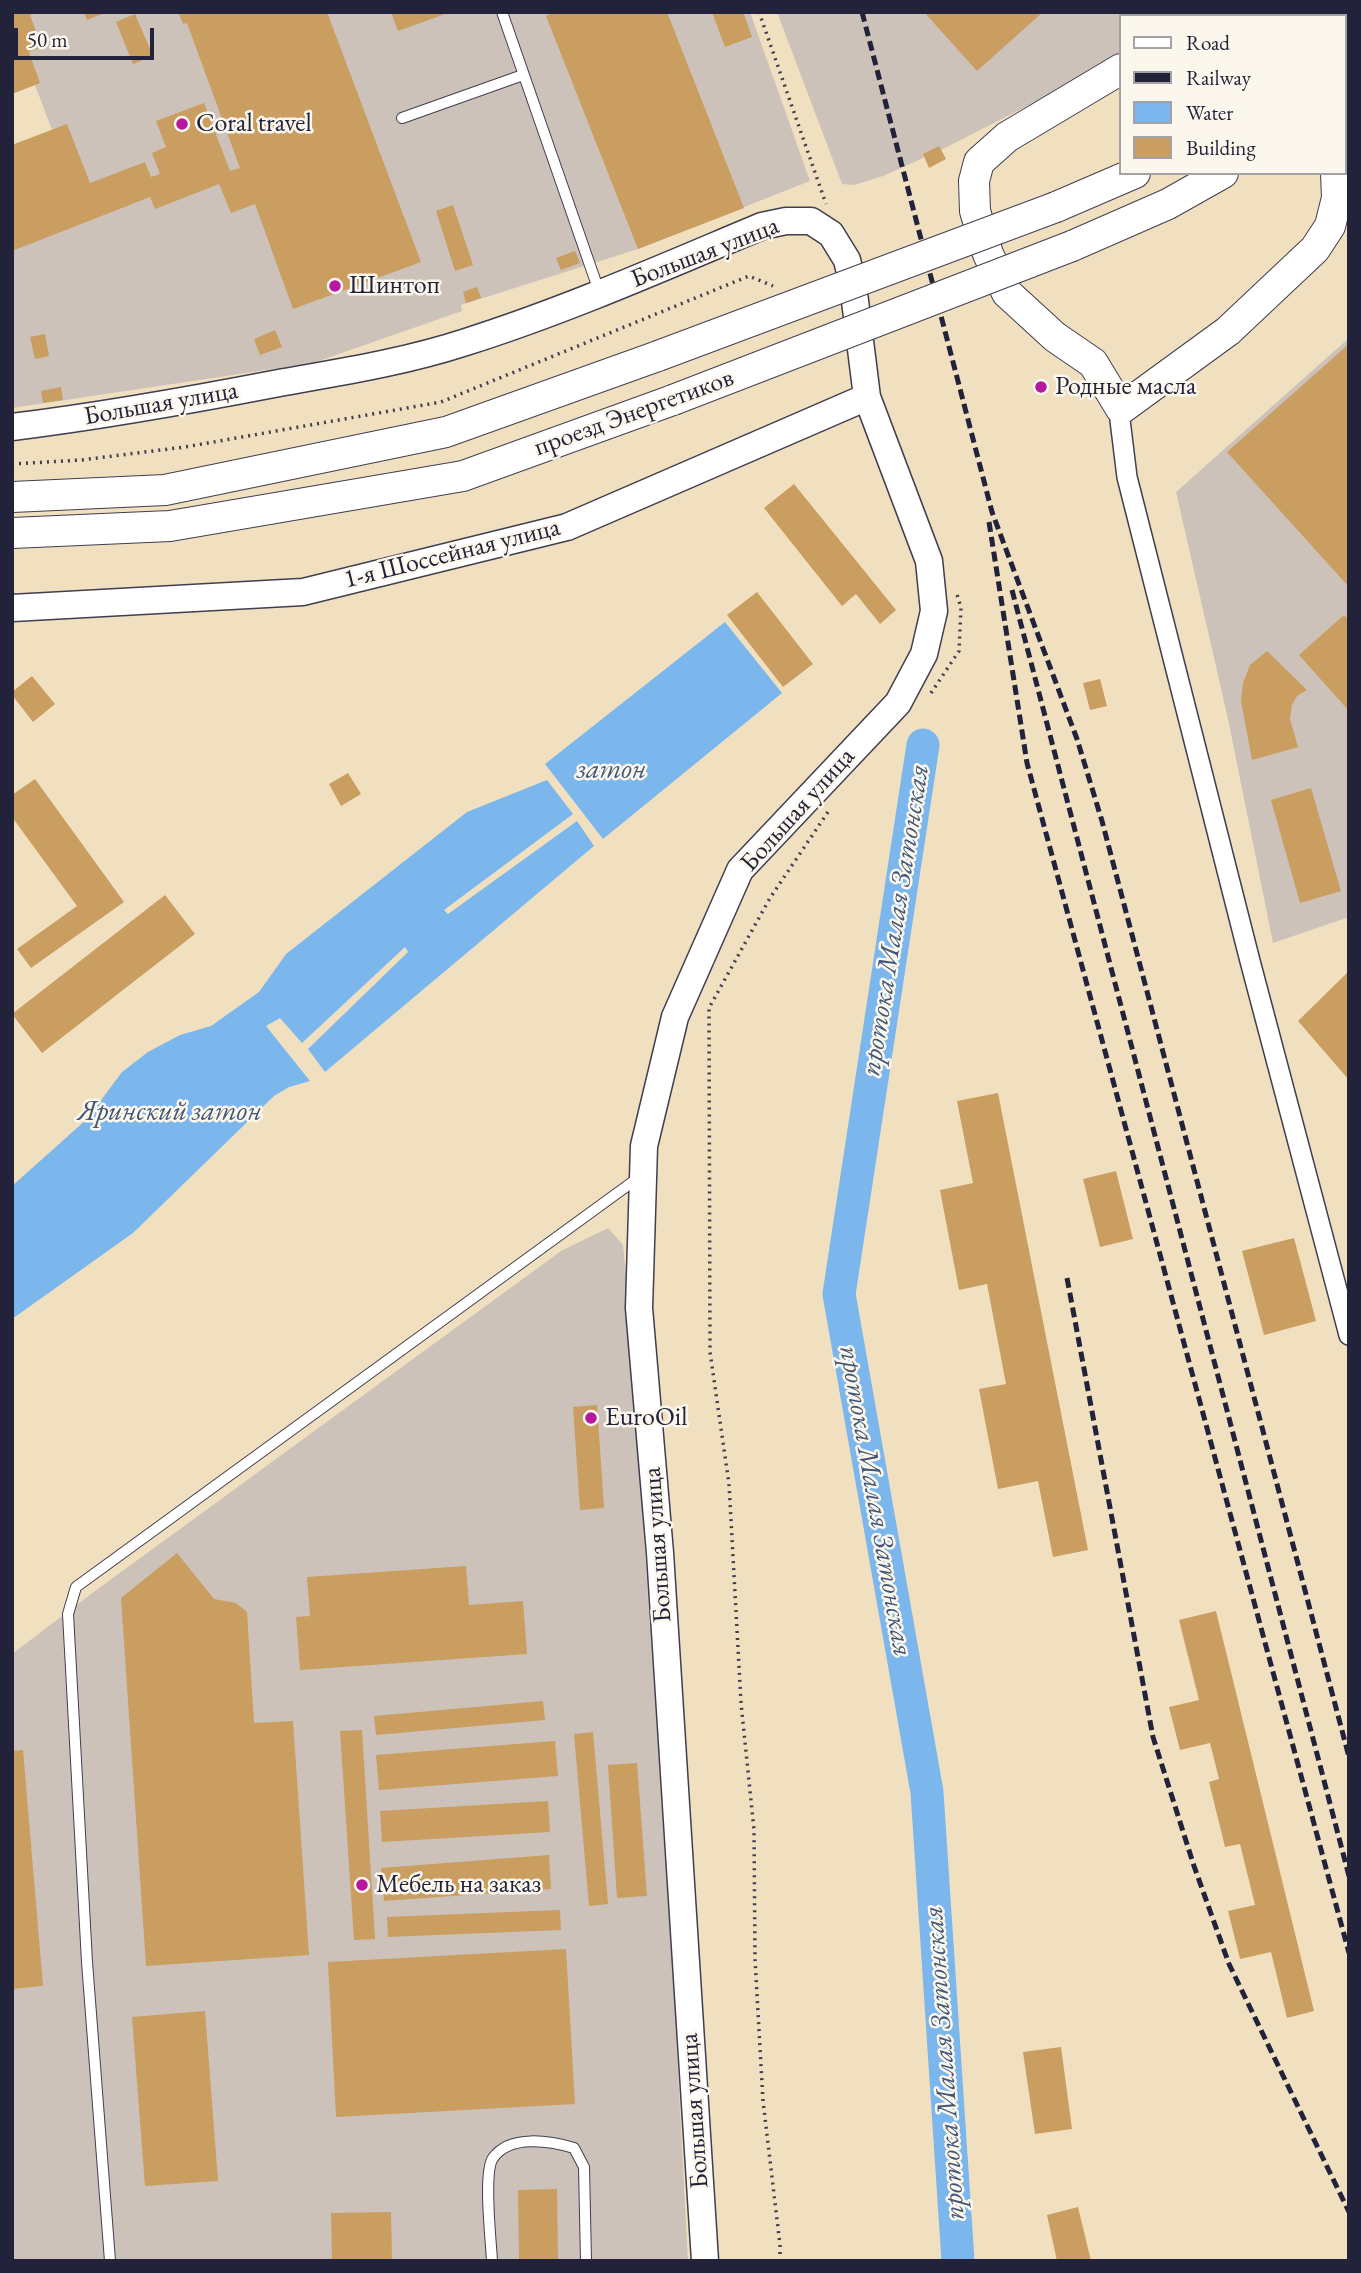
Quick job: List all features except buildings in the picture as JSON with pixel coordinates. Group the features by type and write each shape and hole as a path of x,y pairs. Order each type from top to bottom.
{"main road":[{"path":"1120,70 1007,137 979,162 974,181 975,211 988,254 1007,293 1055,337 1093,363 1121,408 1228,331 1315,249 1330,226 1337,198 1334,177"},
{"name":"проезд Энергетиков","path":"12,497 165,490 446,432 1056,207 1130,175"},
{"name":"проезд Энергетиков","path":"12,533 170,526 463,476 673,400 1072,246 1168,204 1219,175"},
{"name":"Большая улица","path":"12,427 64,421 372,366 463,343 600,294 762,226 786,221 811,221 831,234 847,260 853,285 867,397 929,561 934,611 924,654 898,703 740,870 675,1017 644,1146 639,1308 660,1553 705,2261"},
{"name":"1-я Шоссейная улица","path":"12,608 303,592 567,527 867,397"}],"street":[{"path":"1121,408 1127,477 1349,1335"}],"lane":[{"path":"502,12 600,294"},
{"path":"402,118 523,75"},
{"path":"110,2261 88,1962 68,1614 76,1587 643,1175"},
{"path":"492,2261 488,2183 492,2159 508,2144 550,2141 574,2148 584,2167 586,2261"}],"path":[{"path":"759,12 827,204"},
{"path":"12,464 81,460 185,447 442,402 749,276 779,291"},
{"path":"930,694 959,651 961,608 953,583"},
{"path":"779,2261 780,2245 763,2088 755,1959 754,1830 741,1703 729,1484 710,1352 709,1008 770,898 832,806"}],"shaded area":[{"path":"12,12 750,12 810,181 638,249 461,305 462,311 313,363 12,408 12,145 52,130 35,85 12,94"},
{"path":"777,12 1204,12 1120,14 1120,59 941,150 883,176 854,185 842,184"},
{"path":"1349,338 1349,917 1273,943 1228,719 1176,492"},
{"path":"608,1228 623,1245 629,1309 673,1978 688,2261 12,2261 12,1654 561,1251"}],"water":[{"name":"затон","path":"725,622 782,693 603,839 545,764"},
{"name":"Яринский затон","path":"547,780 573,814 444,910 448,914 577,821 594,846 325,1072 308,1049 408,952 405,947 302,1043 280,1018 266,1026 310,1081 289,1087 274,1096 133,1233 12,1319 12,1186 87,1119 122,1072 148,1052 180,1035 211,1026 259,992 286,954 467,812"}],"waterway":[{"name":"протока Малая Затонская","path":"923,745 839,1294 927,1792 958,2261"}],"railway":[{"path":"862,12 992,512 1077,739 1102,821 1349,1757"},
{"path":"989,522 1027,763 1349,1953"},
{"path":"1012,590 1349,1876"},
{"path":"1067,1278 1153,1737 1229,1964 1349,2212"}],"place":[{"name":"Coral travel","path":"182,124"},
{"name":"Шинтоп","path":"335,286"},
{"name":"Родные масла","path":"1041,387"},
{"name":"EuroOil","path":"591,1418"},
{"name":"Мебель на заказ","path":"362,1885"}]}
